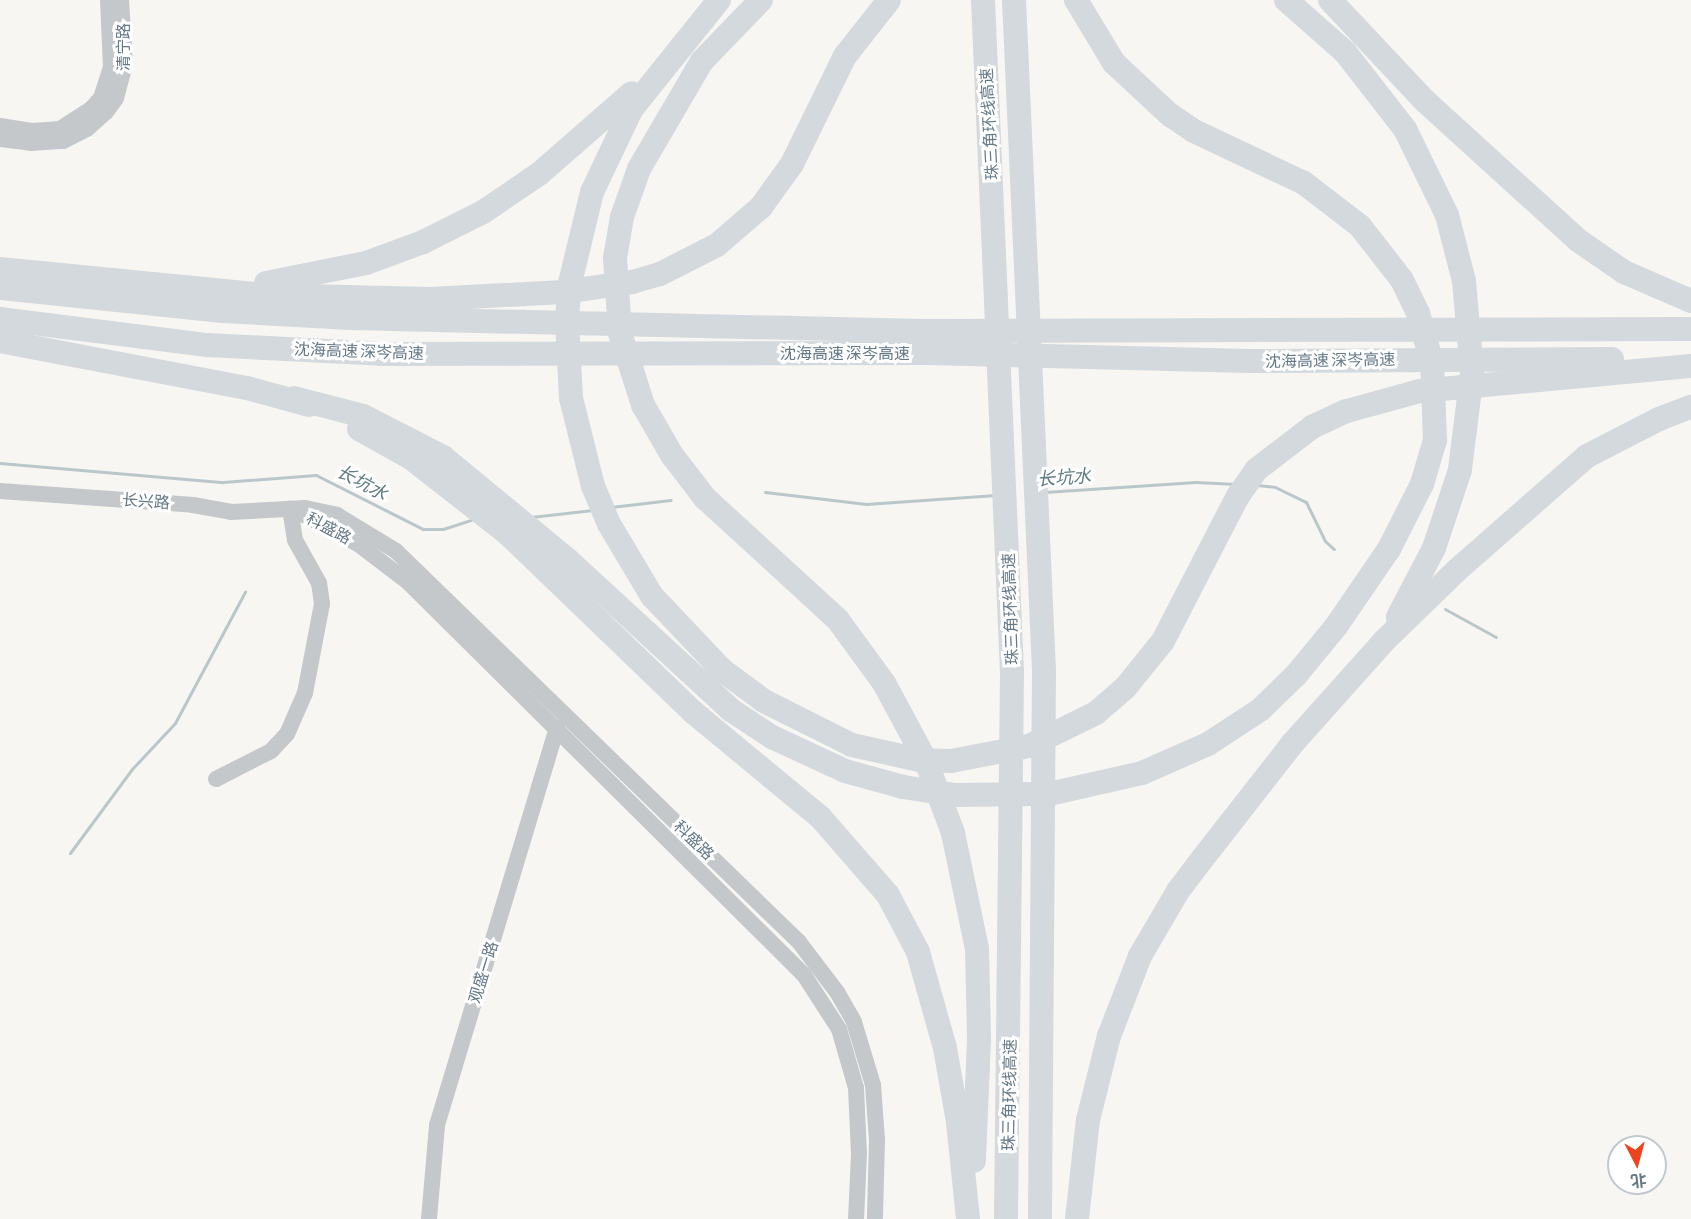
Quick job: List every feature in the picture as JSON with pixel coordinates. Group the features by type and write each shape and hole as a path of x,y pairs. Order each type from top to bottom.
{"highway":[{"path":"719,0 631,110 610,149 592,192 577,245 567,321 571,398 592,486 609,524 637,574 686,636 722,670 764,701 852,745 919,760 951,761 1029,746 1096,713 1125,688 1162,641 1238,496 1256,470 1312,427 1382,399 1485,384 1691,366"},
{"path":"761,0 702,61 639,169 622,217 615,258 615,296 630,370 643,405 672,455 705,498 837,620 870,662 909,727 941,797 972,909 979,984 970,1219"},
{"path":"0,269 169,288 430,299 563,292 632,282 660,274 717,245 761,207 792,164 850,48 889,0"},
{"name":"珠三角环线高速","path":"983,0 996,253 1012,673 1012,843 1006,1219"},
{"name":"珠三角环线高速","path":"1014,0 1044,670 1040,1219"},
{"path":"0,341 294,398 363,416 401,432 443,457 502,502 731,710 800,752 845,771 903,787 955,795 1049,794 1100,785 1177,759 1239,725 1278,695 1337,625 1389,549 1415,501 1435,440 1436,388 1418,313 1402,280 1360,226 1304,183 1194,131 1170,115 1114,63 1076,0"},
{"path":"1286,0 1344,52 1405,129 1447,215 1464,281 1471,342 1466,434 1460,470 1434,548 1384,641"},
{"path":"1332,0 1425,101 1579,242 1624,272 1691,301"},
{"path":"169,288 226,288 296,279 366,263 423,242 483,212 539,174 608,116 680,48"},
{"name":"沈海高速 深岑高速","path":"0,288 223,311 350,318 923,331 1691,329"},
{"name":"沈海高速 深岑高速","path":"0,319 207,345 382,354 925,352 1250,361 1691,361"},
{"path":"294,398 411,458 507,533 693,712 820,818 893,903 918,952 945,1048 970,1219"},
{"path":"1077,1219 1088,1120 1109,1036 1124,994 1157,924 1292,744 1384,641 1456,571 1587,456 1659,418 1691,407"}],"street":[{"name":"清宁路","path":"94,116 111,68 108,0"},
{"name":"清宁路","path":"94,116 116,98 122,83 126,45 121,0"},
{"path":"0,126 32,131 60,129 94,116"},
{"path":"0,139 31,143 63,141 94,116"},
{"name":"长兴路","path":"0,491 193,505 231,512 290,508"},
{"path":"216,779 271,751 287,734 305,693 322,604 319,583 295,540 290,508"},
{"name":"科盛路","path":"290,508 358,544 393,569 787,954 823,1001 839,1029 856,1088 859,1154 856,1219"},
{"name":"科盛路","path":"290,508 337,515 414,566 799,942 837,992 854,1022 865,1051 877,1116 875,1219"},
{"name":"观盛一路","path":"429,1219 437,1125 557,728"}],"waterway":[{"name":"长坑水","path":"0,463 223,482 316,475 423,529 443,529 473,519"},
{"name":"长坑水","path":"1045,492 1196,482 1236,484"},
{"name":"长坑水","path":"1257,485 1275,487 1306,502 1325,541 1334,549"},
{"name":"长坑水","path":"765,492 866,504 996,495"},
{"name":"长坑水","path":"611,507 671,500"},
{"name":"长坑水","path":"531,517 593,510"},
{"path":"70,853 132,769 175,723 245,592"},
{"name":"长坑水","path":"1445,609 1496,637"}]}
